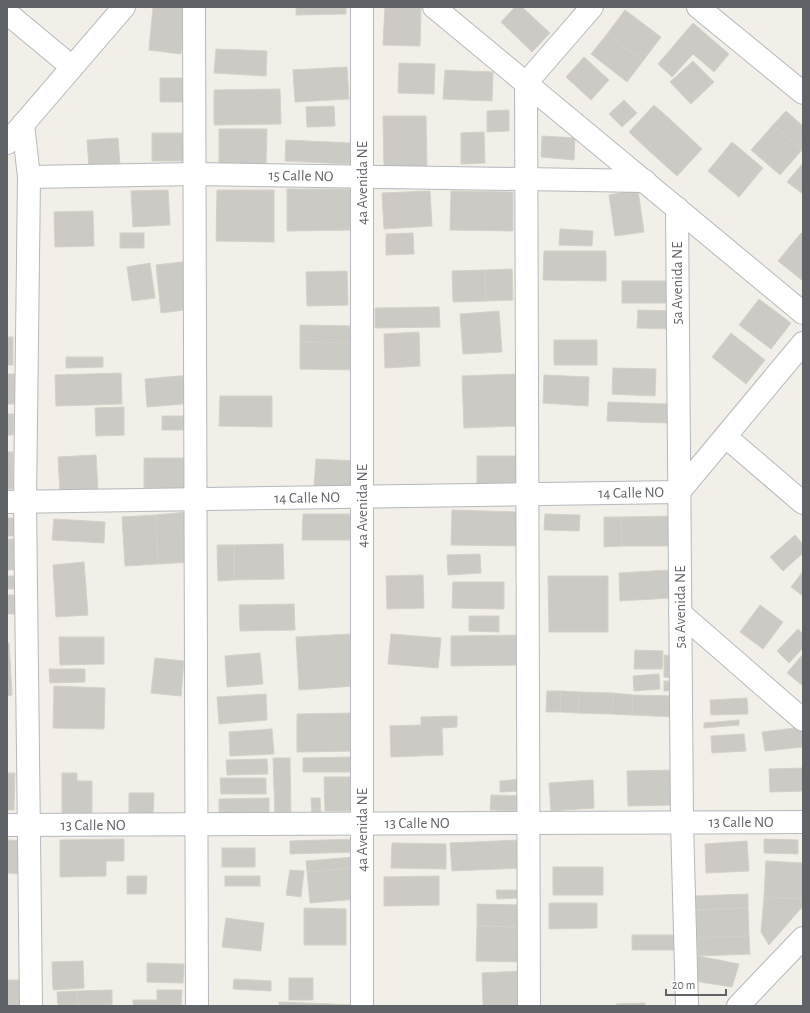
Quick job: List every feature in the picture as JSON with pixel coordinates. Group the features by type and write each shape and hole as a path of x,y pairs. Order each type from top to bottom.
{"street":[{"path":"7,143 124,7"},
{"path":"194,7 197,1006"},
{"name":"4a Avenida NE","path":"362,7 362,1006"},
{"path":"434,7 803,312"},
{"path":"528,1006 526,83 592,7"},
{"path":"698,7 803,93"},
{"path":"7,13 72,67"},
{"path":"23,124 30,177 16,502 29,825 31,1006"},
{"name":"15 Calle NO","path":"30,177 195,174 645,182"},
{"name":"5a Avenida NE","path":"677,208 682,822 687,1006"},
{"path":"679,492 803,343"},
{"path":"726,436 803,503"},
{"name":"14 Calle NO","path":"16,502 679,492"},
{"path":"680,613 803,720"},
{"name":"13 Calle NO","path":"7,825 803,822"},
{"path":"738,1006 803,938"}],"building":[{"path":"153,7 186,7 181,54 149,50"},
{"path":"296,7 346,7 346,14 296,15"},
{"path":"385,7 421,7 420,46 383,45"},
{"path":"515,7 522,7 550,33 532,52 501,22"},
{"path":"625,10 661,37 643,61 607,34"},
{"path":"693,23 729,54 714,72 693,54 672,77 658,64"},
{"path":"607,34 643,61 627,82 591,54"},
{"path":"216,49 267,51 266,76 214,73"},
{"path":"584,57 609,80 591,100 566,77"},
{"path":"693,61 714,82 691,104 670,82"},
{"path":"399,63 435,64 434,94 398,93"},
{"path":"347,67 349,99 295,102 293,70"},
{"path":"445,70 493,72 492,101 443,99"},
{"path":"160,78 184,78 183,102 160,102"},
{"path":"280,89 281,124 214,125 214,90"},
{"path":"624,100 637,113 622,127 609,114"},
{"path":"654,105 672,121 647,149 629,132"},
{"path":"334,106 335,126 307,127 306,107"},
{"path":"509,110 509,131 487,132 487,111"},
{"path":"786,111 803,126 802,150 773,125"},
{"path":"383,116 426,116 427,166 384,167"},
{"path":"672,121 702,149 677,176 647,149"},
{"path":"773,125 802,150 780,175 751,150"},
{"path":"219,129 267,129 266,164 219,163"},
{"path":"484,132 485,163 461,164 461,133"},
{"path":"152,133 184,133 184,161 152,161"},
{"path":"542,136 575,138 574,160 541,157"},
{"path":"118,138 120,165 89,168 87,140"},
{"path":"286,140 351,143 350,164 285,161"},
{"path":"732,142 763,168 739,197 708,171"},
{"path":"803,163 803,194 787,182"},
{"path":"287,189 353,189 353,230 287,231"},
{"path":"168,190 170,225 133,227 131,191"},
{"path":"217,190 274,190 274,242 216,241"},
{"path":"638,190 644,232 615,236 609,195"},
{"path":"430,191 432,226 384,229 382,193"},
{"path":"451,191 513,192 513,231 450,230"},
{"path":"93,211 94,246 55,247 54,212"},
{"path":"560,229 593,231 592,246 559,245"},
{"path":"120,233 144,233 144,248 120,248"},
{"path":"413,233 414,254 386,255 386,234"},
{"path":"801,233 803,235 803,281 778,261"},
{"path":"544,251 606,251 606,281 543,280"},
{"path":"190,261 192,309 161,313 156,265"},
{"path":"150,263 155,298 132,301 127,267"},
{"path":"512,269 513,300 486,301 485,270"},
{"path":"485,270 486,301 453,302 452,271"},
{"path":"347,271 348,305 307,306 306,272"},
{"path":"622,281 673,281 673,303 622,303"},
{"path":"759,299 791,323 771,349 739,325"},
{"path":"439,307 440,327 375,328 375,308"},
{"path":"638,310 676,311 675,329 637,328"},
{"path":"499,311 502,352 463,354 460,314"},
{"path":"300,325 357,326 357,343 300,342"},
{"path":"419,332 420,366 385,368 384,334"},
{"path":"731,333 765,360 746,384 712,357"},
{"path":"7,337 13,337 13,365 7,365"},
{"path":"554,340 597,340 597,365 554,365"},
{"path":"300,342 357,343 357,370 300,369"},
{"path":"66,357 103,357 103,367 66,368"},
{"path":"613,368 656,369 655,396 612,394"},
{"path":"121,373 122,404 56,406 55,375"},
{"path":"7,374 15,374 16,404 7,404"},
{"path":"516,374 518,426 464,428 462,376"},
{"path":"191,375 194,403 147,407 145,379"},
{"path":"544,375 589,377 588,406 543,403"},
{"path":"220,396 272,396 272,427 219,426"},
{"path":"608,402 668,404 667,423 607,421"},
{"path":"124,407 124,435 96,436 95,408"},
{"path":"7,414 14,414 13,435 7,435"},
{"path":"162,416 194,416 194,430 162,430"},
{"path":"7,452 13,452 13,489 7,489"},
{"path":"96,455 98,490 60,492 58,457"},
{"path":"477,456 522,456 522,486 477,486"},
{"path":"144,458 189,458 189,488 144,488"},
{"path":"316,459 357,461 356,488 314,486"},
{"path":"452,510 519,512 518,546 451,545"},
{"path":"188,512 191,562 158,564 155,515"},
{"path":"303,514 351,514 350,540 302,540"},
{"path":"545,514 580,515 579,531 544,530"},
{"path":"155,515 158,564 125,566 122,517"},
{"path":"677,516 677,546 622,546 621,517"},
{"path":"604,517 621,517 622,546 604,547"},
{"path":"7,518 17,518 17,536 7,536"},
{"path":"54,519 105,522 104,543 52,540"},
{"path":"795,535 803,544 803,553 783,571 770,557"},
{"path":"7,539 17,539 18,570 7,570"},
{"path":"283,544 284,579 234,580 234,545"},
{"path":"217,545 234,545 234,580 218,581"},
{"path":"480,554 481,573 448,575 447,555"},
{"path":"84,562 88,615 56,617 53,565"},
{"path":"669,570 670,598 620,601 619,573"},
{"path":"803,571 803,596 791,587"},
{"path":"423,575 424,608 387,609 386,576"},
{"path":"7,576 18,576 17,589 7,589"},
{"path":"548,576 608,576 608,632 549,632"},
{"path":"453,582 504,582 504,609 452,608"},
{"path":"7,595 17,595 18,614 7,614"},
{"path":"294,604 295,630 240,631 239,605"},
{"path":"760,605 783,622 763,649 740,632"},
{"path":"469,616 499,616 499,632 469,631"},
{"path":"798,629 803,634 803,648 789,663 777,651"},
{"path":"351,634 354,686 299,690 296,637"},
{"path":"391,634 441,638 438,668 388,664"},
{"path":"521,635 522,665 451,666 451,636"},
{"path":"59,637 104,637 104,664 60,665"},
{"path":"7,643 9,643 12,695 7,696"},
{"path":"635,650 663,651 662,669 634,669"},
{"path":"260,653 263,684 227,687 225,656"},
{"path":"803,654 803,686 787,673"},
{"path":"664,655 674,656 673,678 664,677"},
{"path":"155,658 184,661 181,696 151,693"},
{"path":"49,669 85,669 85,682 50,683"},
{"path":"659,674 660,689 634,691 633,676"},
{"path":"664,681 674,681 674,691 664,691"},
{"path":"54,686 105,688 104,729 53,728"},
{"path":"547,691 561,691 560,712 546,712"},
{"path":"561,691 579,692 578,713 560,712"},
{"path":"579,692 613,693 612,714 578,713"},
{"path":"613,693 633,695 632,715 612,714"},
{"path":"266,694 267,720 219,724 217,697"},
{"path":"633,695 675,696 674,717 632,715"},
{"path":"747,698 748,714 711,715 710,700"},
{"path":"354,713 354,751 297,752 297,714"},
{"path":"457,716 457,727 442,728 443,755 391,757 390,726 421,725 421,717"},
{"path":"739,720 739,725 704,728 704,723"},
{"path":"803,727 803,747 765,751 762,732"},
{"path":"272,729 274,754 230,756 229,732"},
{"path":"744,734 746,751 712,753 711,736"},
{"path":"352,757 352,772 303,772 303,758"},
{"path":"273,758 290,758 291,816 275,816"},
{"path":"267,759 268,774 227,775 226,760"},
{"path":"803,768 803,791 770,792 769,769"},
{"path":"675,770 676,805 628,806 627,771"},
{"path":"7,773 15,773 14,810 7,810"},
{"path":"62,773 77,773 77,781 92,781 92,815 62,815"},
{"path":"324,777 357,777 357,811 325,811"},
{"path":"220,778 266,778 266,794 221,794"},
{"path":"521,779 521,791 500,792 500,781"},
{"path":"593,780 594,808 551,811 549,783"},
{"path":"129,793 154,793 153,815 129,814"},
{"path":"491,795 522,796 522,811 490,810"},
{"path":"269,798 269,814 219,815 219,799"},
{"path":"311,798 320,798 321,817 312,818"},
{"path":"124,839 124,861 106,861 106,876 60,877 60,840"},
{"path":"357,839 357,852 290,854 290,841"},
{"path":"764,839 798,840 798,854 764,853"},
{"path":"7,840 23,841 21,874 7,873"},
{"path":"521,840 522,868 452,871 450,843"},
{"path":"747,841 749,871 706,873 705,844"},
{"path":"392,843 446,844 446,869 391,868"},
{"path":"222,848 255,848 255,867 222,867"},
{"path":"354,857 355,868 307,872 306,861"},
{"path":"766,861 803,863 803,899 764,897"},
{"path":"553,867 603,867 603,895 553,895"},
{"path":"355,868 358,899 310,903 307,872"},
{"path":"290,870 304,871 301,897 286,895"},
{"path":"127,876 147,876 146,894 127,894"},
{"path":"225,876 260,876 260,886 225,886"},
{"path":"439,876 439,905 384,906 384,877"},
{"path":"496,890 520,890 520,898 497,899"},
{"path":"748,894 748,908 696,910 695,896"},
{"path":"764,897 803,899 803,906 769,945 761,932"},
{"path":"549,903 597,903 597,928 549,929"},
{"path":"477,904 520,905 520,927 477,926"},
{"path":"304,908 346,909 346,945 304,945"},
{"path":"748,908 749,936 697,938 696,910"},
{"path":"226,918 264,923 261,951 222,947"},
{"path":"477,926 520,927 519,962 476,961"},
{"path":"632,935 679,935 679,950 632,950"},
{"path":"749,936 750,954 698,956 697,938"},
{"path":"698,956 739,964 732,987 694,981"},
{"path":"83,961 84,988 53,990 52,962"},
{"path":"147,963 184,964 183,983 147,982"},
{"path":"521,971 522,1006 483,1006 482,973"},
{"path":"289,978 313,978 313,1000 289,1000"},
{"path":"234,979 271,981 271,991 233,989"},
{"path":"7,980 24,980 25,1006 7,1006"},
{"path":"112,990 112,1006 78,1006 77,991"},
{"path":"157,990 182,990 181,1006 133,1006 133,1000 157,1000"},
{"path":"77,991 78,1006 58,1006 57,992"},
{"path":"279,1002 357,1005 357,1006 279,1006"},
{"path":"645,1003 645,1006 616,1006 616,1004"}]}
